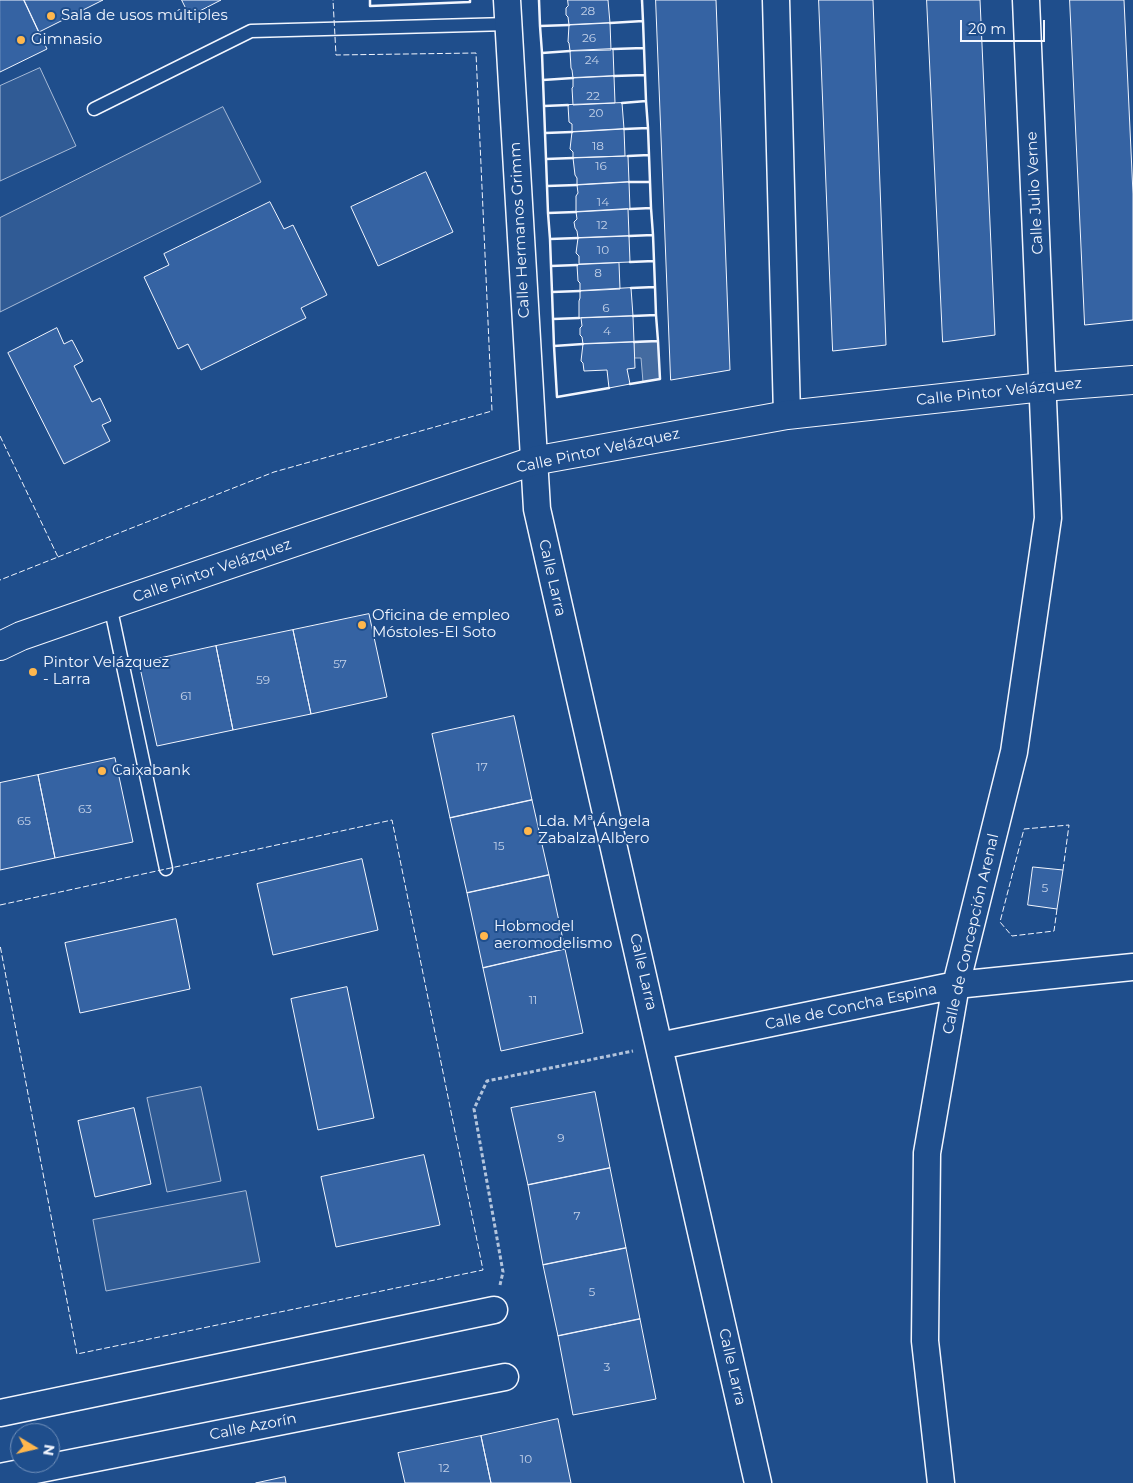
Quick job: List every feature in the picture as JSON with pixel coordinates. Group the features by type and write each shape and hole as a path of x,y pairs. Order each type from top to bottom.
{"street":[{"path":"776,0 786,415"},
{"name":"Calle Julio Verne","path":"1026,0 1043,387"},
{"name":"Calle Hermanos Grimm","path":"507,12 533,461"},
{"name":"Calle Pintor Velázquez","path":"0,646 21,636 110,605 533,461 786,415 1043,387 1133,380"},
{"name":"Calle de Concepción Arenal","path":"941,1483 925,1341 927,1153 956,985 1014,752 1048,518 1043,387"},
{"name":"Calle Larra","path":"533,461 537,508 758,1483"},
{"name":"Calle de Concha Espina","path":"659,1046 956,985 1133,967"},
{"path":"0,1413 494,1310"},
{"name":"Calle Azorín","path":"0,1477 505,1377"}],"lane":[{"path":"94,109 251,31 507,12"},
{"path":"110,605 166,869"}],"path":[{"path":"494,1310 503,1272 474,1109 487,1081 659,1046"}],"shaded area":[{"path":"40,68 76,146 0,181 0,86"},
{"path":"223,107 261,182 0,312 0,218"},
{"path":"658,341 660,379 643,382 641,358 634,358 634,342"},
{"path":"201,1087 221,1181 167,1192 147,1098"},
{"path":"246,1191 260,1262 106,1291 93,1220"}],"building":[{"name":"Gimnasio","path":"0,0 24,0 47,49 0,72"},
{"name":"Sala de usos múltiples","path":"24,0 103,0 39,32"},
{"path":"182,0 221,0 190,16"},
{"path":"568,0 608,0 610,23 569,25 566,15"},
{"path":"656,0 716,0 730,370 671,380"},
{"path":"819,0 873,0 886,345 833,351"},
{"path":"927,0 980,0 995,335 943,342"},
{"path":"1070,0 1124,0 1133,194 1133,320 1085,325"},
{"path":"610,23 611,50 570,51 568,42 569,25"},
{"path":"613,49 614,76 573,78 570,51"},
{"path":"614,76 615,103 573,105 573,78"},
{"path":"622,103 624,129 572,132 572,124 569,122 568,105"},
{"path":"624,129 625,156 573,158 573,152 570,149 572,132"},
{"path":"628,156 629,182 577,185 573,158"},
{"path":"426,172 453,232 378,266 351,207"},
{"path":"629,182 630,209 576,212 577,185"},
{"path":"270,202 284,229 293,225 327,295 301,308 306,318 201,370 188,344 178,349 144,277 169,265 164,254"},
{"path":"628,209 629,236 578,238 574,222 577,219 576,212"},
{"path":"629,236 630,262 579,264 579,256 576,253 578,238"},
{"path":"619,263 620,289 580,291 577,265"},
{"path":"631,288 633,316 579,318 580,291"},
{"path":"633,316 634,342 583,344 580,335 581,318"},
{"path":"57,328 64,344 72,340 83,361 74,366 92,402 100,398 111,421 102,425 110,441 64,464 8,353"},
{"path":"634,342 635,368 627,369 630,384 609,388 607,370 584,371 581,361 583,344"},
{"path":"369,614 387,697 311,714 293,630"},
{"path":"293,630 311,714 233,730 216,646"},
{"path":"216,646 233,730 157,746 139,663"},
{"path":"514,716 532,800 450,818 432,734"},
{"path":"115,758 133,842 55,858 38,775"},
{"path":"38,775 55,858 0,870 0,783"},
{"path":"532,800 549,875 467,893 450,818"},
{"path":"362,859 378,930 273,955 257,884"},
{"path":"1033,867 1063,870 1057,909 1028,905"},
{"path":"549,875 565,949 483,968 467,893"},
{"path":"176,919 190,989 80,1013 65,943"},
{"path":"565,949 583,1033 501,1051 483,968"},
{"path":"347,987 374,1118 318,1130 291,999"},
{"path":"595,1092 610,1168 528,1185 511,1108"},
{"path":"134,1108 151,1184 95,1197 78,1121"},
{"path":"424,1155 440,1225 336,1247 321,1177"},
{"path":"610,1168 626,1248 543,1265 528,1185"},
{"path":"626,1248 640,1319 558,1336 543,1265"},
{"path":"640,1319 656,1399 573,1415 558,1336"},
{"path":"558,1419 571,1483 491,1483 481,1436"},
{"path":"481,1436 491,1483 405,1483 398,1453"},
{"path":"285,1477 286,1483 256,1483"}],"fence":[{"path":"58,557 274,472 492,411 476,53 336,55 333,0"},
{"path":"0,436 58,557 0,580"},
{"path":"0,905 392,820 483,1270 77,1354 0,945"},
{"path":"1057,909 1054,931 1012,936 1000,922 1024,829 1069,825 1063,870"}],"wall":[{"path":"370,0 370,6 470,2 470,0"},
{"path":"539,0 540,26"},
{"path":"642,0 643,21"},
{"path":"610,23 643,21 644,48"},
{"path":"542,53 540,26 569,25"},
{"path":"613,49 644,48 645,75"},
{"path":"543,80 542,53 570,51"},
{"path":"614,76 645,75 646,101"},
{"path":"544,106 543,80 573,78"},
{"path":"622,103 646,101 648,128"},
{"path":"545,133 544,106 568,105"},
{"path":"624,129 648,128 649,155"},
{"path":"546,159 545,133 572,132"},
{"path":"628,156 649,155 650,182"},
{"path":"547,186 546,159 573,158"},
{"path":"629,182 650,182 651,208"},
{"path":"548,213 547,186 577,185"},
{"path":"630,209 651,208 653,235"},
{"path":"550,239 548,213 576,212"},
{"path":"629,236 653,235 654,261"},
{"path":"551,266 550,239 578,238"},
{"path":"630,262 654,261 655,287"},
{"path":"552,292 551,266 577,265"},
{"path":"631,288 655,287 656,315"},
{"path":"553,319 552,292 580,291"},
{"path":"633,316 656,315 658,341"},
{"path":"554,346 553,319 579,318"},
{"path":"630,384 660,379 658,341 634,342"},
{"path":"583,344 554,346 557,397 609,388"}],"place":[{"name":"Sala de usos múltiples","path":"51,16"},
{"name":"Gimnasio","path":"21,40"},
{"name":"Oficina de empleo Móstoles-El Soto","path":"362,625"},
{"name":"Pintor Velázquez - Larra","path":"33,672"},
{"name":"Caixabank","path":"102,771"},
{"name":"Lda. Mª Ángela Zabalza Albero","path":"528,831"},
{"name":"Hobmodel aeromodelismo","path":"484,936"}]}
